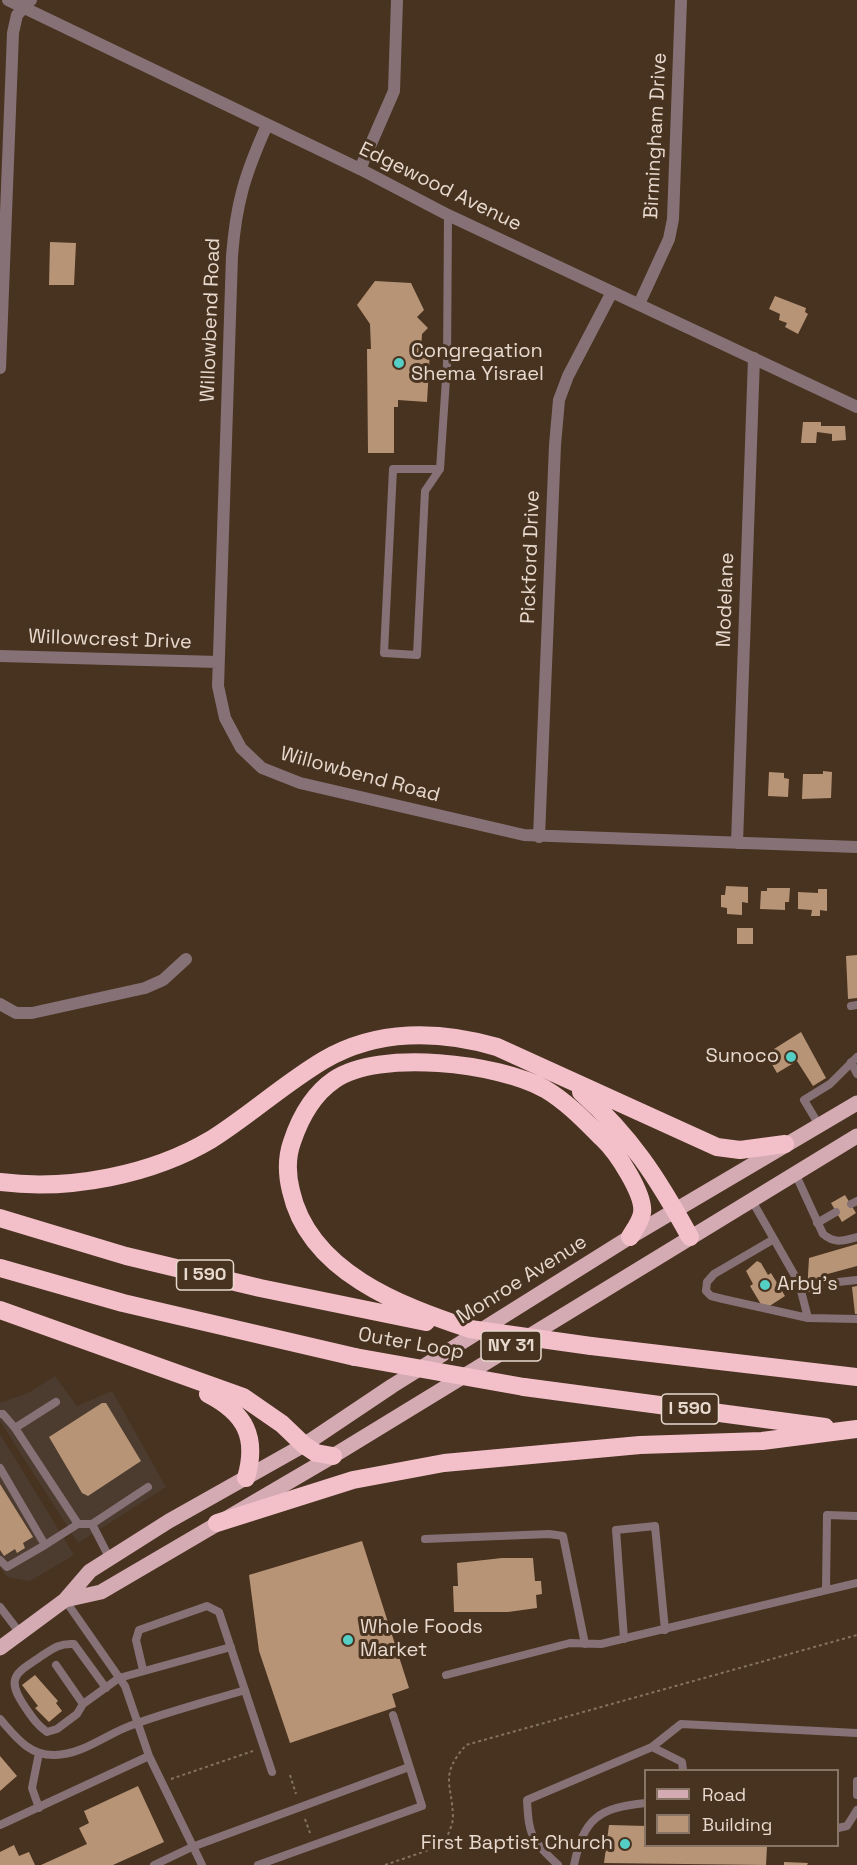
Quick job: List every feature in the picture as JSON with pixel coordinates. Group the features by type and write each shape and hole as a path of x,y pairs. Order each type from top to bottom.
{"highway":[{"path":"0,1182 66,1183 94,1179 154,1164 211,1139 326,1059 375,1040 424,1034 472,1040 497,1047 717,1147 740,1150 785,1144"},
{"path":"419,1317 341,1267 319,1246 294,1203 288,1178 288,1154 296,1128 308,1106 321,1090 335,1079 357,1068 398,1061 463,1067 520,1079 560,1099 608,1143 642,1198 642,1215 630,1237"},
{"path":"566,1078 609,1117 640,1154 690,1237"},
{"name":"Outer Loop","path":"0,1218 126,1256 260,1288 419,1317 470,1329 591,1346 857,1377"},
{"name":"Outer Loop","path":"0,1268 123,1303 355,1357 524,1387 857,1429"},
{"path":"0,1310 243,1397 282,1424 304,1445 316,1452 333,1456"},
{"path":"168,1370 229,1404 250,1434 251,1460 246,1478"},
{"path":"217,1523 353,1480 444,1463 640,1445 762,1441 857,1429"}],"main road":[{"name":"Monroe Avenue","path":"0,1648 65,1600 90,1571 304,1445 392,1386 630,1237 857,1103"},
{"name":"Monroe Avenue","path":"65,1600 101,1592 333,1456 857,1136"}],"street":[{"name":"Edgewood Avenue","path":"8,0 27,4 448,215 857,407"},
{"path":"360,169 394,91 397,0"},
{"name":"Birmingham Drive","path":"639,304 669,239 673,219 681,0"},
{"path":"0,368 13,33 17,15 27,4"},
{"name":"Willowbend Road","path":"267,125 244,178 235,220 218,662 221,702 232,733 252,759 274,774 300,783 495,830 539,837 857,847"},
{"name":"Pickford Drive","path":"539,837 555,446 560,400 568,376 612,292"},
{"name":"Modelane","path":"737,843 754,358"},
{"name":"Willowcrest Drive","path":"0,656 218,662"},
{"path":"0,1004 16,1013 32,1013 145,988 163,980 186,959"}],"lane":[{"path":"440,470 393,469 384,653 417,655 425,491 440,470 447,364 448,215"},
{"path":"854,1060 857,1074"},
{"path":"819,1125 804,1100 830,1084 854,1060"},
{"path":"795,1172 818,1223 831,1240 839,1242 857,1237"},
{"path":"751,1199 799,1283 808,1318"},
{"path":"818,1223 836,1212"},
{"path":"774,1239 714,1274 707,1282 706,1291 711,1296 808,1318 857,1318"},
{"path":"838,1282 857,1280"},
{"path":"15,1428 56,1402"},
{"path":"0,1414 3,1414 15,1428 78,1524"},
{"path":"0,1468 45,1545"},
{"path":"0,1560 4,1570 78,1524 92,1524 148,1487"},
{"path":"826,1590 827,1515 857,1516"},
{"path":"92,1524 110,1559"},
{"path":"624,1639 616,1530 655,1526 665,1630"},
{"path":"425,1539 549,1534 564,1536 585,1644"},
{"path":"446,1675 570,1643 601,1644 857,1583"},
{"path":"65,1600 125,1686 148,1756 202,1865"},
{"path":"143,1670 136,1640 139,1630 207,1606 219,1612 272,1772"},
{"path":"0,1607 20,1633"},
{"path":"106,1688 74,1644 62,1643 19,1671 13,1682 14,1691 38,1725 46,1732 57,1730 77,1714 83,1704 106,1688 119,1678 231,1647"},
{"path":"56,1665 83,1704"},
{"path":"0,1719 24,1745 39,1753 55,1755 72,1752 136,1723 245,1690"},
{"path":"258,1865 422,1806 393,1715"},
{"path":"558,1865 541,1849 528,1831 527,1800 652,1747 681,1724 857,1733"},
{"path":"652,1747 682,1762 683,1769"},
{"path":"39,1753 32,1788 39,1808"},
{"path":"0,1825 148,1756"},
{"path":"154,1865 192,1847 410,1767"},
{"path":"857,1780 857,1796"},
{"path":"574,1865 580,1837 589,1822 614,1808 644,1803"},
{"path":"839,1828 847,1826 857,1810"}],"path":[{"path":"386,1865 426,1851 446,1840 453,1820 447,1776 456,1757 466,1745 857,1635"},
{"path":"171,1779 255,1751"},
{"path":"290,1775 296,1794"},
{"path":"305,1819 311,1836"}],"shaded area":[{"path":"55,1376 77,1406 112,1391 166,1487 78,1543 0,1421 0,1403 30,1392"},
{"path":"0,1434 74,1555 30,1581 7,1577 0,1567"}],"building":[{"path":"50,242 76,243 74,285 49,285"},
{"name":"Congregation Shema Yisrael","path":"375,281 411,283 424,310 417,317 428,328 422,334 421,350 430,350 427,402 398,400 398,407 394,407 394,453 368,453 367,349 371,349 370,324 357,305"},
{"path":"775,296 806,308 805,312 808,314 798,334 785,327 787,323 779,320 780,314 769,309"},
{"path":"803,422 821,422 821,426 845,426 846,440 832,441 832,434 817,432 816,443 801,443"},
{"path":"823,771 832,772 831,798 802,799 803,774 823,774"},
{"path":"769,772 784,773 784,778 789,779 788,797 768,796"},
{"path":"726,886 748,887 748,903 742,902 742,915 727,914 727,908 721,907 721,895 725,895"},
{"path":"767,888 790,888 789,902 785,902 785,910 760,909 761,891 767,891"},
{"path":"818,889 827,889 827,911 820,910 820,916 811,916 812,910 798,909 798,892 818,893"},
{"path":"737,928 753,928 753,944 737,944"},
{"path":"857,955 857,998 848,999 846,956"},
{"name":"Sunoco","path":"801,1032 826,1078 813,1086 797,1061 777,1073 766,1054"},
{"path":"845,1195 856,1213 842,1222 831,1203"},
{"path":"857,1244 857,1266 824,1275 823,1290 807,1292 809,1258"},
{"name":"Arby's","path":"757,1261 761,1263 768,1275 771,1273 785,1296 768,1307 762,1306 750,1286 753,1284 746,1271"},
{"path":"857,1286 857,1314 855,1314 852,1287"},
{"path":"102,1403 106,1403 141,1461 88,1496 82,1493 49,1437"},
{"path":"0,1484 33,1537 23,1543 25,1548 17,1553 15,1549 4,1556 0,1550"},
{"path":"362,1541 409,1688 392,1694 396,1707 290,1743 259,1651 249,1575"},
{"path":"502,1558 533,1558 535,1581 541,1581 542,1594 536,1595 537,1608 508,1612 454,1612 453,1586 458,1586 457,1563"},
{"path":"35,1675 58,1701 56,1703 62,1711 49,1722 35,1708 38,1706 22,1685"},
{"path":"0,1756 17,1776 0,1791"},
{"path":"138,1786 164,1842 113,1865 41,1865 87,1844 79,1828 89,1823 84,1811"},
{"name":"First Baptist Church","path":"609,1825 644,1826 644,1847 767,1847 766,1865 604,1863"},
{"path":"14,1845 19,1856 29,1852 35,1865 0,1865 0,1852"},
{"path":"784,1862 808,1863 807,1865 784,1865"}],"place":[{"name":"Congregation Shema Yisrael","path":"399,363"},
{"name":"Sunoco","path":"791,1057"},
{"name":"Arby's","path":"765,1285"},
{"name":"Whole Foods Market","path":"348,1640"},
{"name":"First Baptist Church","path":"625,1844"}]}
